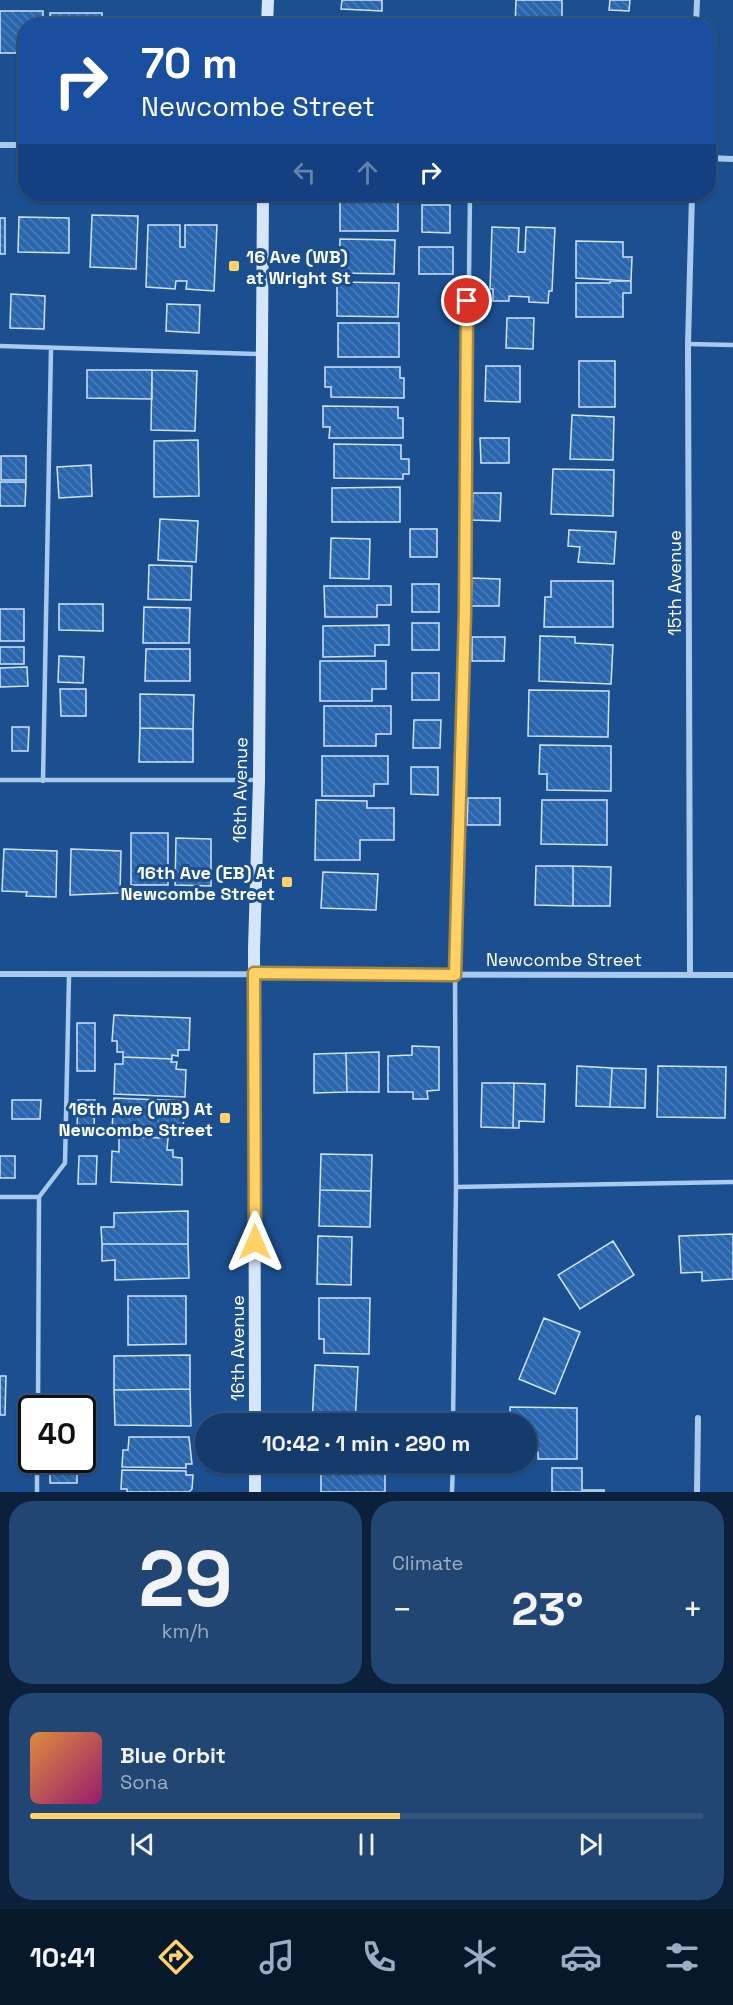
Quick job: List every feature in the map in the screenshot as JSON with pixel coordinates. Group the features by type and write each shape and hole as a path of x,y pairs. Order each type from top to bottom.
{"street":[{"path":"267,18 268,0"},
{"path":"696,18 697,0"},
{"path":"0,145 18,145"},
{"path":"716,158 733,159"},
{"name":"16th Avenue","path":"255,1413 254,973 259,780 263,201"},
{"name":"15th Avenue","path":"690,973 688,344 692,201"},
{"name":"Newcombe Street","path":"0,974 69,976 254,973 455,975 690,973 733,975"},
{"path":"697,1492 698,1418"},
{"path":"255,1473 255,1492"}],"lane":[{"path":"453,1413 456,1187 455,975 465,612 470,201"},
{"path":"688,344 733,345"},
{"path":"0,346 262,354"},
{"path":"43,780 51,348"},
{"path":"0,780 259,780"},
{"path":"38,1395 39,1197 65,1163 69,976"},
{"path":"456,1187 733,1182"},
{"path":"0,1197 39,1197"},
{"path":"37,1473 37,1492"},
{"path":"452,1492 453,1473"}],"building":[{"path":"342,0 382,0 382,11 341,9"},
{"path":"516,0 562,0 562,18 515,18"},
{"path":"610,0 630,0 629,11 609,10"},
{"path":"0,11 43,11 43,18 18,18 18,53 0,53"},
{"path":"50,13 102,13 102,18 50,18"},
{"path":"340,201 398,201 398,231 340,231"},
{"path":"422,205 450,205 450,233 422,232"},
{"path":"92,215 138,216 136,269 90,267"},
{"path":"19,217 69,218 69,253 18,252"},
{"path":"0,218 5,218 5,254 0,254"},
{"path":"148,225 180,225 180,247 185,247 185,225 217,225 214,291 186,289 187,281 176,281 175,289 146,287"},
{"path":"492,227 519,228 518,252 525,252 526,227 555,228 552,291 549,291 548,303 529,302 529,297 509,296 509,301 493,301 493,289 490,289"},
{"path":"340,239 395,240 394,274 339,273"},
{"path":"576,241 623,242 623,257 632,257 631,281 576,278"},
{"path":"419,247 453,247 453,274 419,274"},
{"path":"610,281 631,281 631,293 623,293 623,317 576,317 576,283 610,283"},
{"path":"337,282 399,283 398,317 337,316"},
{"path":"11,294 45,296 44,329 10,328"},
{"path":"167,304 200,305 199,333 166,331"},
{"path":"507,318 534,318 533,349 506,348"},
{"path":"338,323 399,323 399,357 338,357"},
{"path":"579,361 615,361 615,407 579,407"},
{"path":"486,366 520,366 520,402 485,401"},
{"path":"325,367 400,367 400,378 404,378 404,398 331,397 331,387 325,387"},
{"path":"87,370 152,370 152,399 87,398"},
{"path":"152,370 197,371 195,431 151,430"},
{"path":"323,406 398,407 398,418 403,418 403,438 329,438 330,427 323,427"},
{"path":"572,415 614,417 613,460 570,459"},
{"path":"480,438 509,438 509,463 481,463"},
{"path":"198,440 199,496 154,497 154,441"},
{"path":"334,444 401,445 401,459 409,459 409,474 403,474 403,479 334,478"},
{"path":"1,456 26,456 26,480 1,480"},
{"path":"91,465 92,496 59,498 57,467"},
{"path":"553,469 614,470 613,516 551,514"},
{"path":"0,482 26,482 25,506 0,506"},
{"path":"400,487 400,522 332,522 332,488"},
{"path":"473,493 501,493 500,521 472,520"},
{"path":"160,519 198,521 196,562 158,560"},
{"path":"410,529 437,529 437,557 410,557"},
{"path":"569,530 616,532 614,564 578,562 580,547 568,546"},
{"path":"331,538 370,539 369,579 330,578"},
{"path":"149,565 192,566 191,600 148,599"},
{"path":"472,578 500,579 499,606 471,606"},
{"path":"551,581 613,581 613,627 544,627 545,597 551,597"},
{"path":"412,584 439,584 439,612 412,612"},
{"path":"324,586 391,586 391,605 377,605 377,617 325,617"},
{"path":"59,604 103,604 103,631 59,630"},
{"path":"144,607 190,608 189,643 143,643"},
{"path":"0,609 24,609 24,641 0,641"},
{"path":"412,623 439,623 439,650 412,650"},
{"path":"389,625 389,645 375,645 375,656 323,657 323,626"},
{"path":"540,636 575,637 575,643 613,645 611,684 539,681"},
{"path":"472,637 505,637 504,661 472,661"},
{"path":"0,647 24,647 24,664 0,664"},
{"path":"146,649 190,649 190,681 145,681"},
{"path":"59,656 84,657 83,683 58,682"},
{"path":"320,661 386,661 386,689 372,689 372,701 320,701"},
{"path":"27,667 28,686 0,687 0,668"},
{"path":"412,673 439,673 439,700 412,700"},
{"path":"60,689 86,689 86,716 61,716"},
{"path":"529,690 609,691 608,737 528,736"},
{"path":"140,694 194,695 193,729 140,728"},
{"path":"324,706 391,706 391,734 376,734 376,746 324,746"},
{"path":"414,720 441,720 440,748 413,748"},
{"path":"12,727 29,727 28,751 12,751"},
{"path":"140,728 193,729 193,762 139,762"},
{"path":"540,745 611,746 611,791 547,790 547,774 539,774"},
{"path":"322,756 388,756 388,784 374,784 374,796 322,796"},
{"path":"411,767 438,767 438,795 411,794"},
{"path":"468,798 500,798 500,825 467,825"},
{"path":"316,800 367,801 367,808 394,808 394,840 360,840 360,860 315,860"},
{"path":"542,800 607,800 607,845 541,844"},
{"path":"131,833 168,833 168,885 131,885"},
{"path":"176,838 211,839 211,886 175,885"},
{"path":"4,849 57,851 56,897 26,896 27,892 2,891"},
{"path":"71,849 121,851 120,893 70,895"},
{"path":"536,866 573,866 573,906 535,905"},
{"path":"573,866 611,867 610,906 573,906"},
{"path":"323,872 378,874 376,910 321,908"},
{"path":"114,1015 190,1018 189,1050 178,1050 178,1056 172,1055 172,1059 123,1057 123,1052 117,1052 117,1041 112,1041"},
{"path":"77,1023 95,1023 95,1071 77,1071"},
{"path":"412,1046 439,1047 439,1090 427,1091 428,1099 413,1099 413,1092 388,1092 388,1056 412,1055"},
{"path":"379,1052 379,1092 347,1092 346,1053"},
{"path":"346,1053 347,1092 314,1093 314,1054"},
{"path":"123,1057 172,1059 171,1062 177,1062 176,1069 186,1070 185,1097 114,1094 115,1064 123,1064"},
{"path":"577,1066 612,1068 610,1107 576,1106"},
{"path":"658,1066 726,1067 725,1118 657,1117"},
{"path":"612,1068 646,1069 645,1108 610,1107"},
{"path":"482,1083 514,1083 513,1128 481,1127"},
{"path":"514,1083 545,1084 544,1122 519,1121 519,1128 513,1128"},
{"path":"114,1098 185,1101 183,1128 174,1128 173,1134 167,1134 168,1138 119,1137 120,1129 112,1129"},
{"path":"12,1100 41,1100 40,1119 12,1119"},
{"path":"78,1100 95,1100 94,1128 77,1128"},
{"path":"119,1137 168,1138 167,1150 173,1150 173,1157 182,1158 182,1185 111,1182 112,1151 119,1152"},
{"path":"321,1154 372,1155 371,1191 320,1190"},
{"path":"0,1156 15,1156 15,1178 0,1178"},
{"path":"79,1156 97,1156 96,1184 78,1184"},
{"path":"320,1190 371,1191 370,1227 319,1226"},
{"path":"188,1211 188,1244 102,1244 101,1227 114,1227 114,1213"},
{"path":"733,1234 733,1279 702,1281 702,1272 681,1273 679,1236"},
{"path":"318,1236 352,1237 351,1285 317,1284"},
{"path":"613,1241 634,1275 580,1309 558,1275"},
{"path":"102,1244 188,1244 189,1278 115,1280 115,1260 102,1261"},
{"path":"128,1296 186,1296 186,1344 128,1345"},
{"path":"319,1298 370,1298 369,1354 324,1353 324,1339 319,1339"},
{"path":"544,1318 580,1332 555,1394 519,1379"},
{"path":"190,1355 190,1389 114,1390 114,1356"},
{"path":"315,1365 358,1367 356,1413 313,1413"},
{"path":"0,1376 6,1376 5,1415 0,1415"},
{"path":"190,1389 191,1426 115,1425 114,1390"},
{"path":"510,1407 577,1408 577,1459 538,1459 537,1413 510,1413"},
{"path":"129,1437 189,1437 192,1464 186,1464 186,1468 122,1467 123,1450 128,1450"},
{"path":"552,1468 582,1468 582,1490 604,1490 604,1492 552,1492"},
{"path":"122,1470 186,1471 186,1475 193,1475 192,1489 189,1492 127,1492 127,1489 121,1489"},
{"path":"50,1473 77,1473 77,1483 50,1483"},
{"path":"321,1473 385,1473 385,1492 321,1492"}],"place":[{"name":"16 Ave (WB) at Wright St","path":"234,266"},
{"name":"16th Ave (EB) At Newcombe Street","path":"287,882"},
{"name":"16th Ave (WB) At Newcombe Street","path":"225,1118"}],"route":[{"path":"255,1242 254,973 455,975 465,612 467,301"}]}
